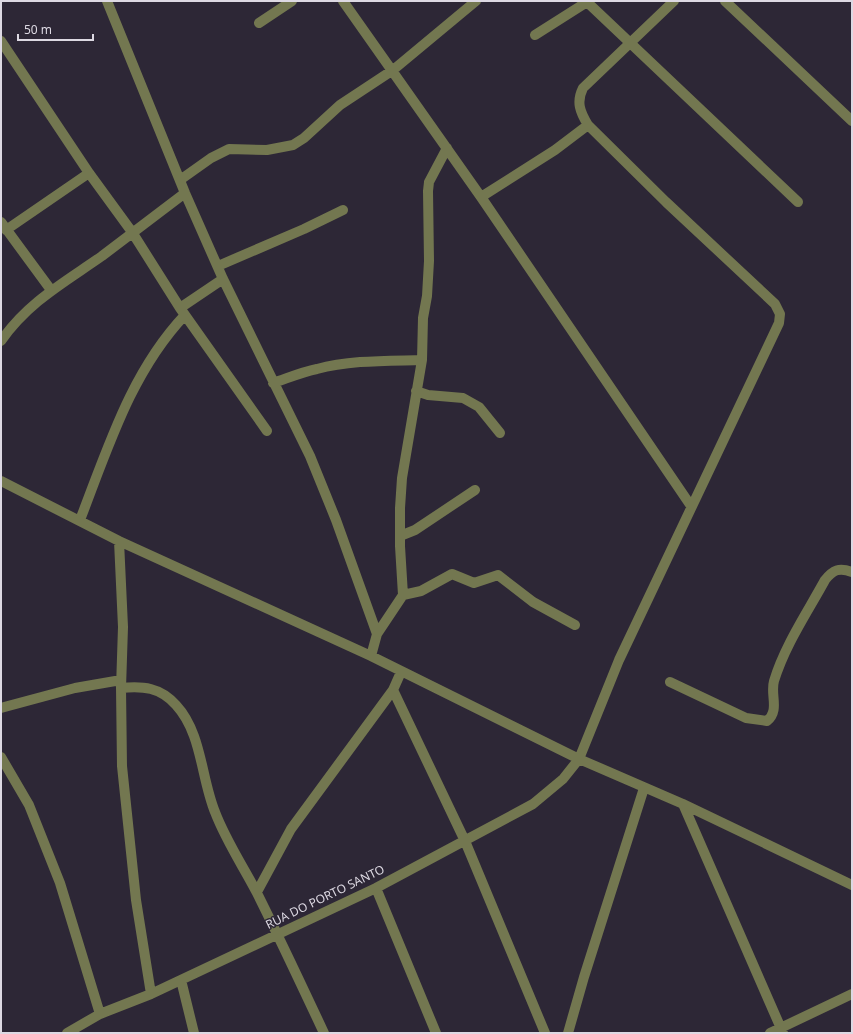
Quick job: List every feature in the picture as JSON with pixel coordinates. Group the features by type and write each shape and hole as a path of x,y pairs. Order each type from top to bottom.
{"street":[{"path":"106,1 185,193 223,279 310,456 377,634"},
{"path":"259,24 292,1"},
{"path":"343,1 481,196 692,506"},
{"path":"180,180 211,158 229,149 267,150 292,145 304,138 340,105 393,70 476,1"},
{"path":"481,196 555,150 588,125 581,114 579,104 579,96 583,88 674,1"},
{"path":"725,1 852,121"},
{"path":"536,35 587,2 798,202"},
{"path":"1,41 89,173 132,232 183,312 267,431"},
{"name":"RUA DO PORTO SANTO","path":"67,1033 83,1029 100,1014 151,994 376,888 464,841 533,804 546,795 563,780 579,759 619,660 771,342 779,323 780,314 775,304 766,294 666,202 588,125"},
{"path":"370,656 377,634 403,596 400,536 402,478 422,360 423,318 427,296 429,268 428,191 430,182 447,148"},
{"path":"51,290 4,226 89,173"},
{"path":"1,341 13,325 51,290 103,255 185,193"},
{"path":"218,266 304,230 343,210"},
{"path":"80,520 134,385 183,312 223,279"},
{"path":"273,383 317,369 329,367 376,362 422,360"},
{"path":"416,391 428,395 462,398 479,407 500,433"},
{"path":"1,481 119,541 370,656 579,759 683,804 852,885"},
{"path":"400,536 416,530 475,490"},
{"path":"119,541 123,608 121,684 122,766 136,900 151,994"},
{"path":"670,682 746,718 767,721 772,717 774,711 772,687 777,671 825,580 832,572 840,570 852,572"},
{"path":"403,596 421,591 452,574 474,583 498,575 533,602 575,625"},
{"path":"257,892 291,829 393,690 401,672"},
{"path":"1,708 75,688 121,684 151,688 168,698 180,710 194,737 207,790 215,813 257,892 324,1033"},
{"path":"393,690 464,841 545,1033"},
{"path":"1,757 29,805 60,883 100,1014"},
{"path":"568,1033 584,976 644,788"},
{"path":"683,804 782,1031"},
{"path":"376,888 436,1033"},
{"path":"181,980 194,1033"},
{"path":"770,1033 782,1031 852,994"}]}
